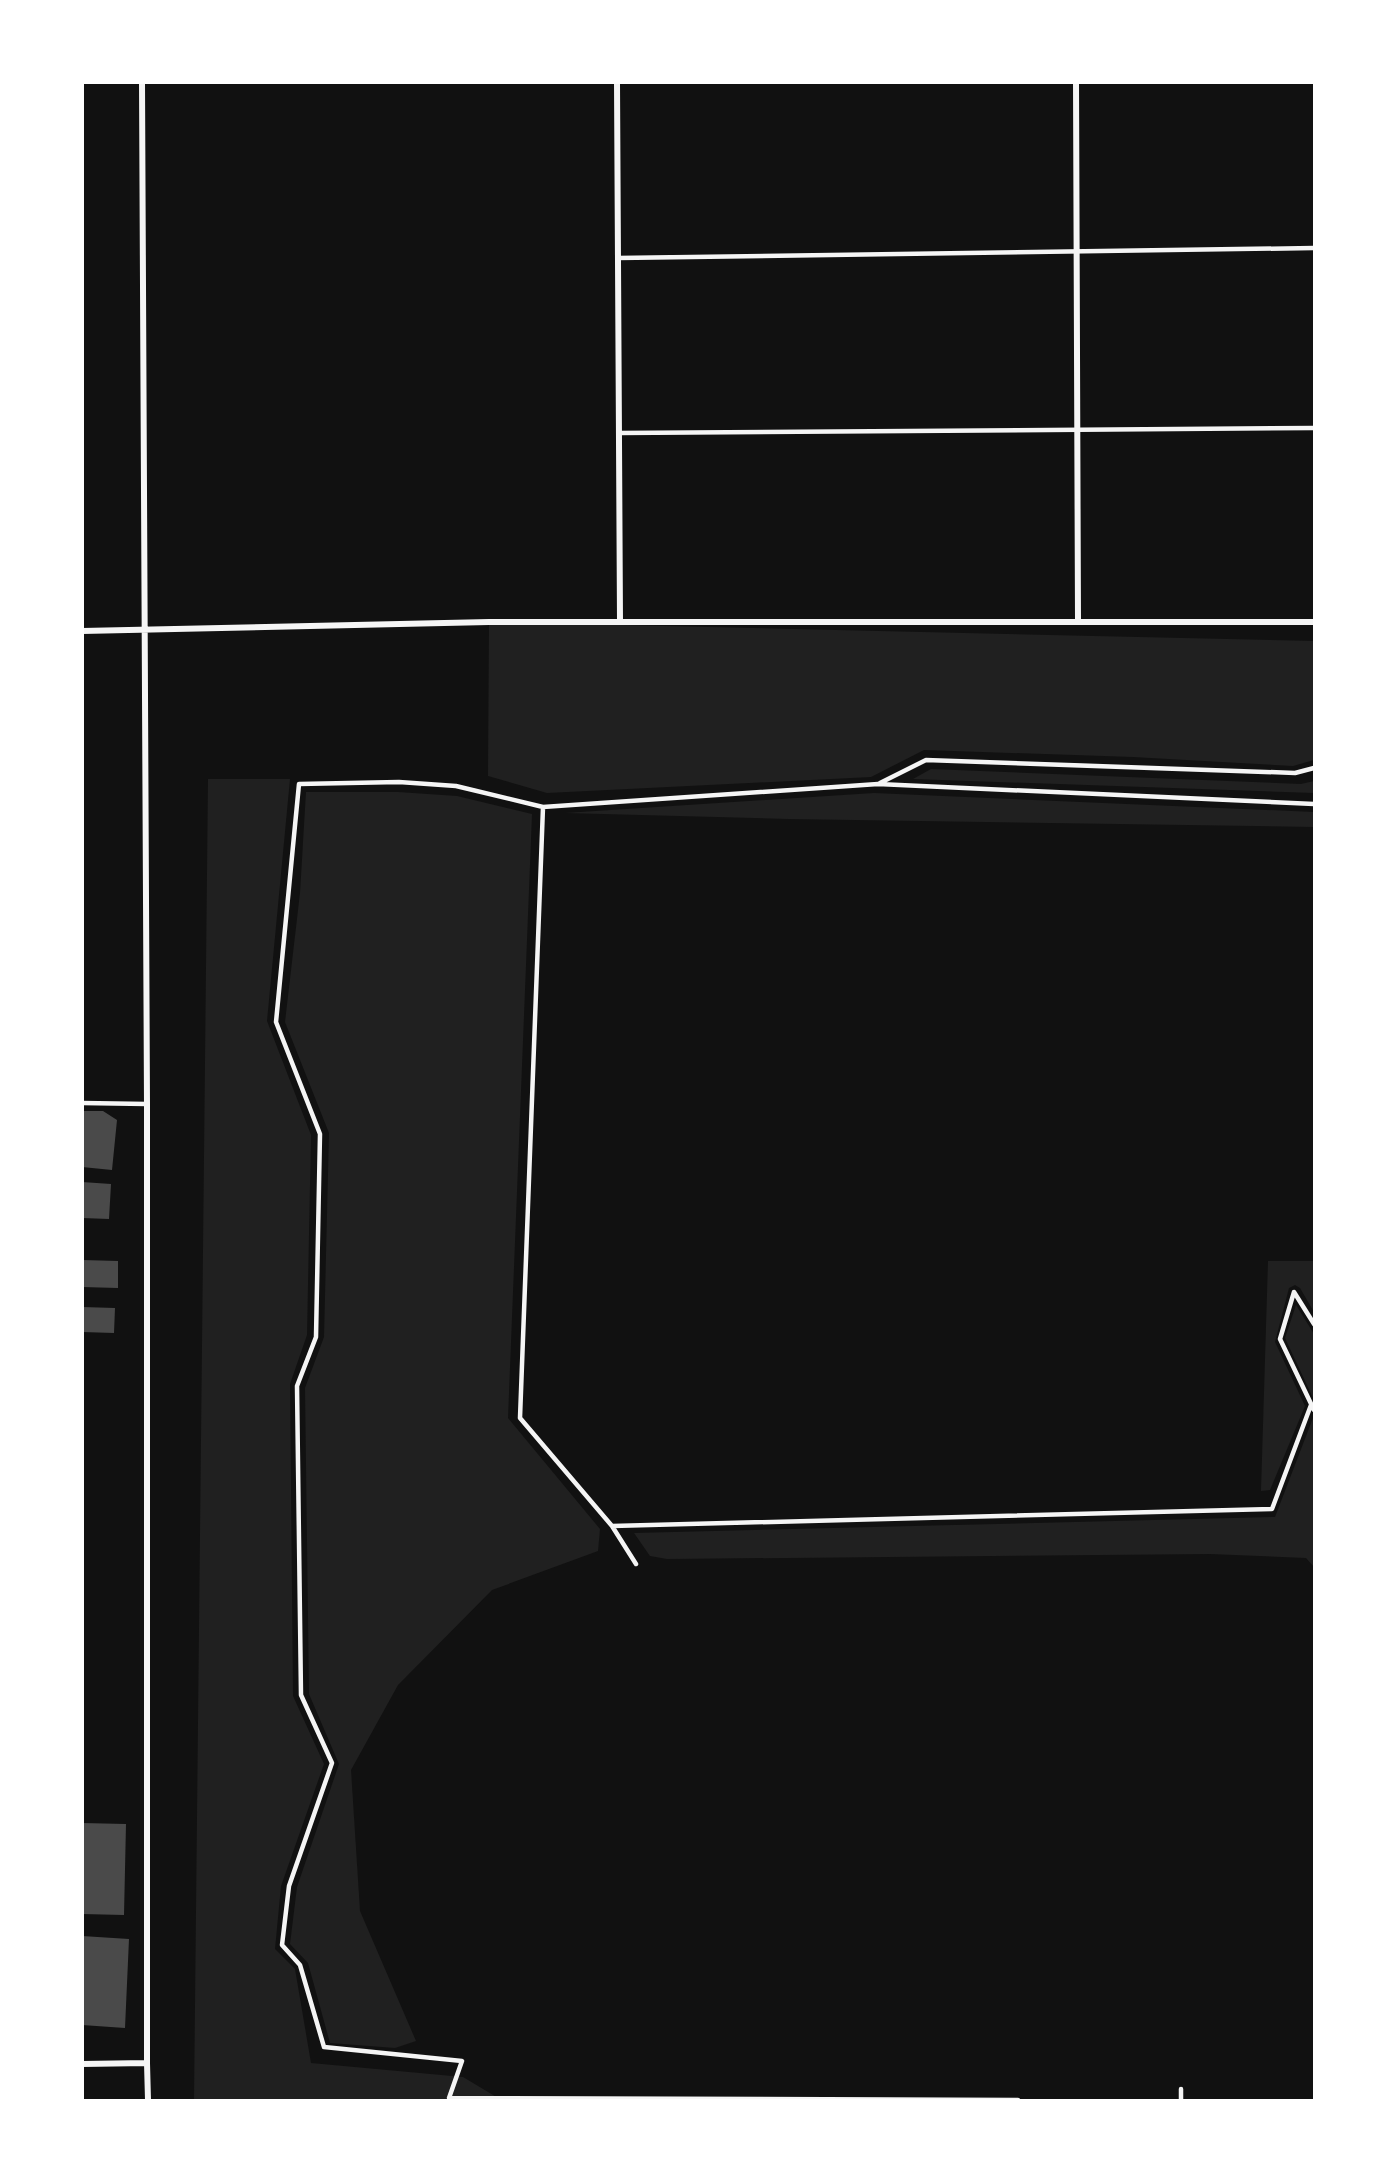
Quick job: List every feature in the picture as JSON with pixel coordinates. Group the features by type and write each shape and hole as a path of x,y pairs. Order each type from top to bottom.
{"street":[{"path":"142,82 147,1104 148,2100"},
{"path":"617,82 620,621"},
{"path":"1076,82 1078,621"},
{"path":"82,631 489,621 1314,622"},
{"path":"82,2064 147,2063"}],"lane":[{"path":"618,258 1314,248"},
{"path":"619,433 1314,428"},
{"path":"878,784 926,760 1295,773 1314,768"},
{"path":"1017,2100 449,2098 462,2061 324,2047 300,1965 282,1945 290,1886 332,1763 301,1695 297,1386 316,1337 320,1134 276,1022 299,784 399,782 456,786 543,807 878,784 1314,804"},
{"path":"543,807 520,1418 612,1527 636,1564"},
{"path":"82,1103 147,1104"},
{"path":"1314,1324 1294,1292 1280,1339 1314,1410"},
{"path":"612,1527 1272,1509 1311,1405"},
{"path":"1181,2088 1181,2100"}],"shaded area":[{"path":"489,622 1314,641 1314,760 1293,766 1133,757 924,750 871,777 547,793 488,776"},
{"path":"931,769 1301,784 1314,781 1314,793 913,779"},
{"path":"208,779 290,779 267,1021 311,1135 307,1335 290,1384 293,1696 324,1764 281,1886 275,1949 295,1969 311,2063 463,2077 498,2098 1160,2100 194,2100"},
{"path":"306,792 398,792 457,796 532,814 508,1418 600,1529 598,1551 492,1590 398,1685 351,1770 360,1911 416,2041 395,2048 330,2043 308,1963 290,1944 297,1887 339,1764 309,1694 305,1388 324,1337 329,1133 285,1022 300,893"},
{"path":"874,793 1314,812 1314,827 789,819 565,813"},
{"path":"1268,1261 1314,1261 1314,1312 1300,1288 1295,1285 1289,1288 1275,1342 1305,1406 1270,1490 1261,1491"},
{"path":"1296,1305 1314,1334 1314,1400 1285,1338"},
{"path":"1313,1418 1314,1567 1306,1558 1210,1554 667,1559 650,1556 634,1533 1275,1517"}],"building":[{"path":"82,1111 103,1111 117,1120 112,1170 82,1167"},
{"path":"82,1182 111,1184 109,1219 82,1218"},
{"path":"82,1260 118,1261 118,1288 82,1287"},
{"path":"82,1307 115,1308 114,1333 82,1332"},
{"path":"82,1823 126,1824 124,1915 82,1914"},
{"path":"82,1936 129,1939 125,2028 82,2025"}]}
